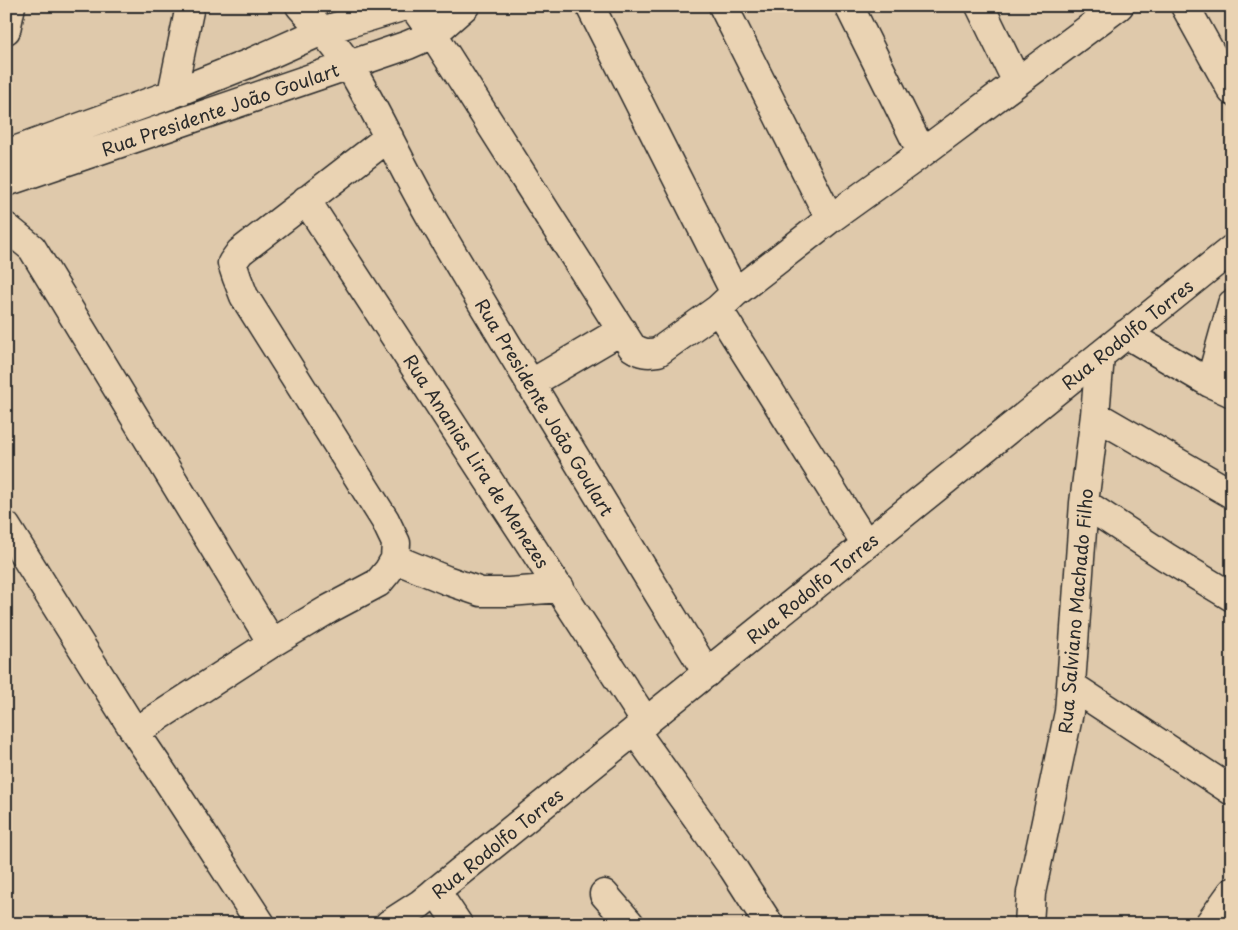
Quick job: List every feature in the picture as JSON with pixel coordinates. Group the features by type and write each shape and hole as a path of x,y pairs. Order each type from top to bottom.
{"street":[{"path":"6,30 11,6"},
{"path":"172,94 190,6"},
{"name":"Rua Presidente João Goulart","path":"300,6 349,65 430,217 707,673"},
{"name":"Rua Presidente João Goulart","path":"6,154 172,94 322,32 405,6"},
{"path":"413,6 632,347 640,352 649,354 658,352 830,219 922,153 1118,6"},
{"name":"Rua Presidente João Goulart","path":"6,182 408,45 432,34 465,6"},
{"path":"590,6 726,301 866,544"},
{"path":"723,6 830,219"},
{"path":"850,6 922,153"},
{"path":"980,6 1017,82"},
{"path":"1185,6 1232,91"},
{"path":"135,732 272,643 329,609 378,583 395,559 396,542 385,520 244,296 232,263 240,252 388,137"},
{"name":"Rua Ananias Lira de Menezes","path":"306,200 560,588 641,726 769,924"},
{"path":"6,227 32,248 272,643"},
{"name":"Rua Rodolfo Torres","path":"390,924 436,892 1232,249"},
{"path":"1126,334 1221,388 1232,304"},
{"path":"530,384 622,330"},
{"name":"Rua Salviano Machado Filho","path":"1029,924 1031,893 1069,712 1084,503 1100,356"},
{"path":"1095,415 1232,494"},
{"path":"1084,503 1166,557 1232,597"},
{"path":"6,526 135,732 261,924"},
{"path":"395,559 481,592 560,588"},
{"path":"1072,686 1232,791"},
{"path":"436,892 458,924"},
{"path":"1209,924 1232,892"},
{"path":"604,894 630,924"}]}
